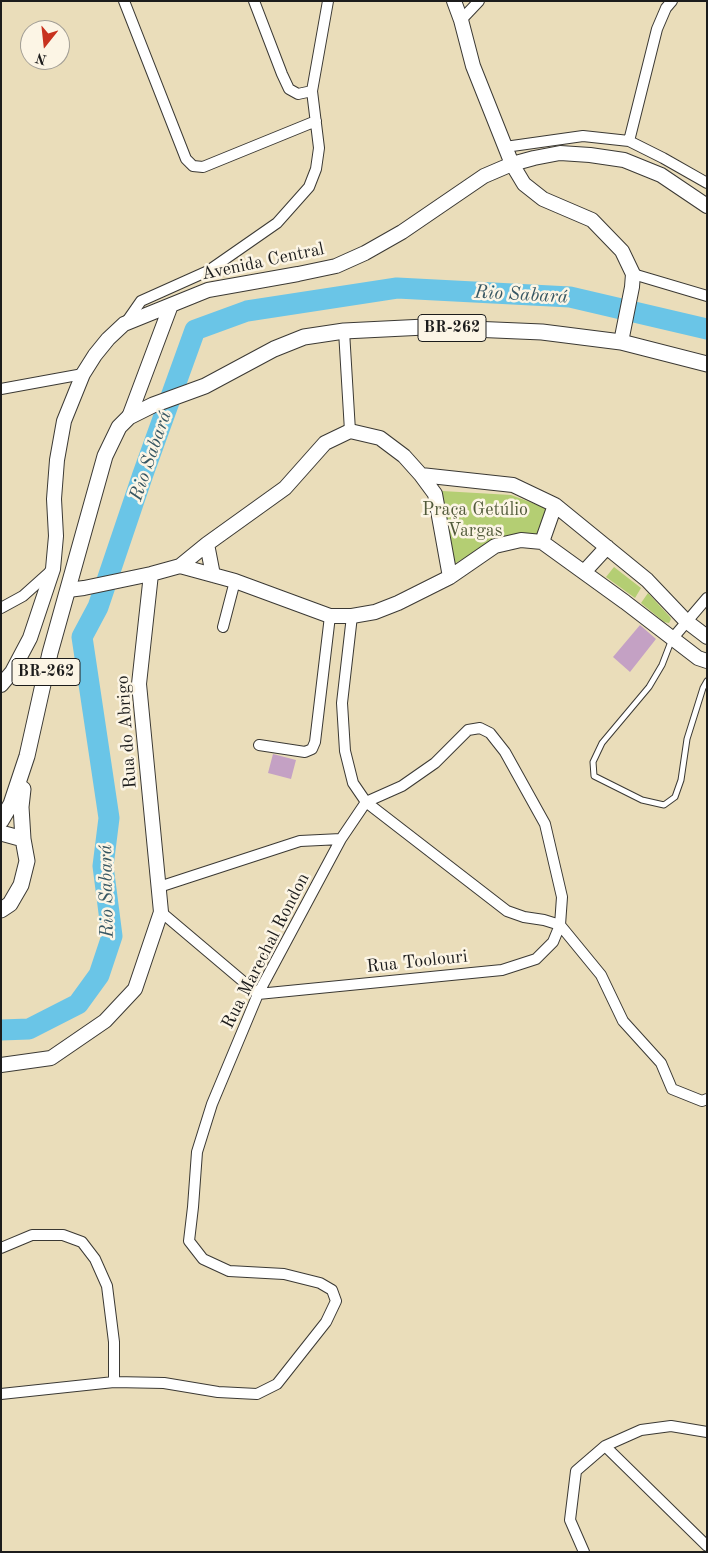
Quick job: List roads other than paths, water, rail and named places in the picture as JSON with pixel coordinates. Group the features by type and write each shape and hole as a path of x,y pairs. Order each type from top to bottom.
{"main road":[{"name":"BR-262","path":"1,821 11,804 27,756 50,653 104,456 119,427 129,417 153,405 206,386 274,349 304,337 344,331 425,327 542,332 621,342 707,364"},
{"name":"BR-262","path":"1,910 10,904 22,885 27,861 21,807 27,756"},
{"path":"1,833 23,838"}],"street":[{"path":"124,1 186,159 193,166 203,167 316,121"},
{"path":"254,1 289,89 298,94 312,91"},
{"path":"124,324 142,301 208,272 277,223 309,187 316,169 318,148 312,91 328,1"},
{"path":"454,1 473,66 512,164 524,184 543,198 592,220 622,251 632,280 621,342"},
{"path":"461,20 479,1"},
{"path":"629,141 657,29 666,8 672,1"},
{"path":"505,147 583,136 629,141 707,183"},
{"name":"Avenida Central","path":"1,685 12,672 30,638 53,569 56,536 54,499 57,460 64,421 83,374 108,339 124,324 208,290 336,266 365,253 402,232 484,176 512,164 534,158 560,154 590,155 624,160 661,175 707,206"},
{"path":"632,280 707,296"},
{"path":"129,417 171,305"},
{"path":"344,331 350,431"},
{"path":"1,389 83,374"},
{"path":"68,590 151,574 180,566 207,544 285,488 325,443 350,431 380,438 404,456 435,494 450,577"},
{"path":"421,475 513,485 555,505 647,580 686,621 707,637"},
{"path":"542,542 555,505"},
{"path":"180,566 235,581 330,616 352,616 375,612 398,603 450,577 496,546 521,540 542,542 698,658 707,662"},
{"path":"207,544 213,575"},
{"path":"584,572 607,547"},
{"path":"1,608 23,596 53,569"},
{"name":"Rua do Abrigo","path":"151,574 139,684 161,912"},
{"path":"223,627 235,581"},
{"path":"672,639 707,598"},
{"path":"258,744 305,752 312,749 315,742 330,616"},
{"path":"352,616 342,703 345,751 353,783 366,802 507,911 560,925 601,975 623,1022 661,1063 672,1089 702,1101 707,1099"},
{"path":"366,802 402,786 435,763 468,730 480,728 490,733 505,752 545,824 562,897 560,925"},
{"name":"Rua Marechal Rondon","path":"114,1382 164,1383 218,1392 257,1394 278,1384 326,1322 336,1301 332,1290 320,1283 284,1274 229,1271 204,1259 189,1241 194,1206 197,1152 212,1104 258,994 341,840 366,802"},
{"path":"159,887 300,841 341,840"},
{"path":"1,1066 51,1058 105,1021 135,989 161,912 258,994"},
{"name":"Rua Toolouri","path":"258,994 502,970 536,959 553,942 560,925"},
{"path":"1,1248 32,1235 63,1235 82,1242 95,1259 106,1286 114,1342 114,1382 1,1394"},
{"path":"584,1552 570,1520 576,1472 605,1446 641,1430 671,1426 707,1432"},
{"path":"605,1446 707,1546"}],"lane":[{"path":"672,639 662,665 649,686 602,743 593,762 594,776 642,800 664,804 675,797 681,780 687,739 703,688 707,682"}],"waterway":[{"name":"Rio Sabará","path":"1,1030 29,1029 78,1004 99,975 112,936 103,866 109,818 82,637 98,607 195,330 247,311 397,288 570,297 707,329"}],"park label":[{"name":"Praça Getúlio Vargas","path":"475,520"}]}
